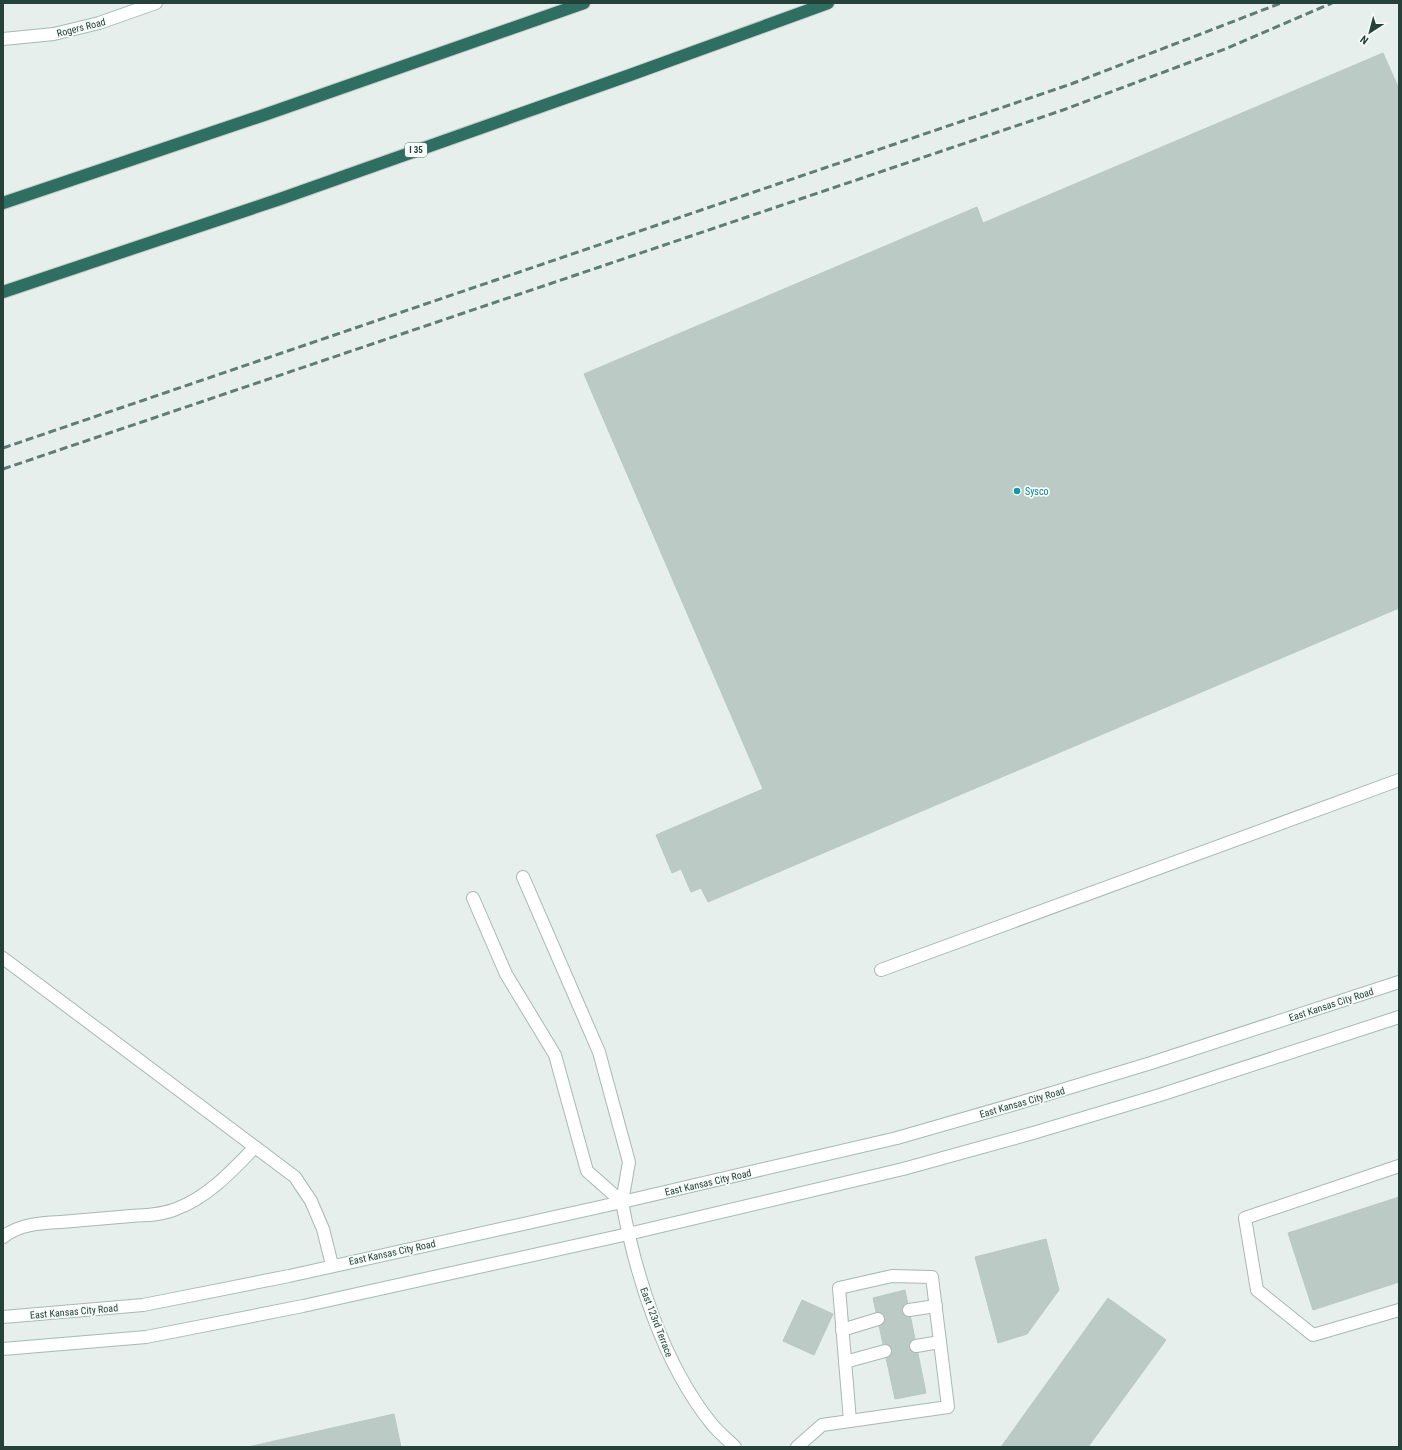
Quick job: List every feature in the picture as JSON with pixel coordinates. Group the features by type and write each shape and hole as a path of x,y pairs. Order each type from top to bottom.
{"highway":[{"path":"3,203 257,117 584,3"},
{"name":"I 35","path":"3,292 280,199 828,3"}],"main road":[{"name":"Rogers Road","path":"3,39 54,34 92,25 156,3"},
{"path":"881,970 1399,780"},
{"path":"523,877 599,1052 629,1162 622,1202"},
{"path":"473,898 506,974 555,1056 587,1171 622,1202"},
{"path":"3,958 295,1177 311,1201 324,1229 332,1265"},
{"name":"East Kansas City Road","path":"3,1317 142,1305 289,1276 332,1265 622,1202 897,1138 1151,1063 1399,982"},
{"path":"3,1349 146,1337 303,1306 628,1234 903,1169 1033,1133 1160,1095 1399,1017"},
{"path":"3,1237 10,1231 39,1224 154,1214 175,1210 213,1188 230,1173 254,1147"},
{"path":"1399,1166 1245,1218 1257,1290 1312,1335 1399,1310"},
{"name":"East 123rd Terrace","path":"622,1202 628,1234 653,1316 667,1351 692,1395 712,1424 735,1447"},
{"path":"797,1447 822,1425 850,1421 948,1407 932,1277 892,1276 839,1288 850,1421"},
{"path":"909,1310 936,1306"},
{"path":"842,1330 878,1319"},
{"path":"916,1346 940,1342"},
{"path":"845,1362 885,1351"}],"building":[{"name":"Sysco","path":"1383,53 1399,89 1399,608 708,902 701,888 691,892 681,869 672,873 656,835 763,789 584,374 977,207 983,223"},
{"path":"1399,1197 1399,1282 1313,1310 1288,1233"},
{"path":"1046,1239 1059,1290 1027,1334 998,1343 975,1257"},
{"path":"905,1290 926,1393 895,1399 873,1298"},
{"path":"1108,1298 1166,1340 1088,1447 1001,1447"},
{"path":"802,1300 833,1314 814,1355 783,1341"},
{"path":"394,1414 401,1447 248,1447"}],"railway":[{"path":"3,448 1071,84 1281,3"},
{"path":"3,469 1063,110 1225,49 1332,3"}],"place":[{"name":"Sysco","path":"1017,491"}]}
